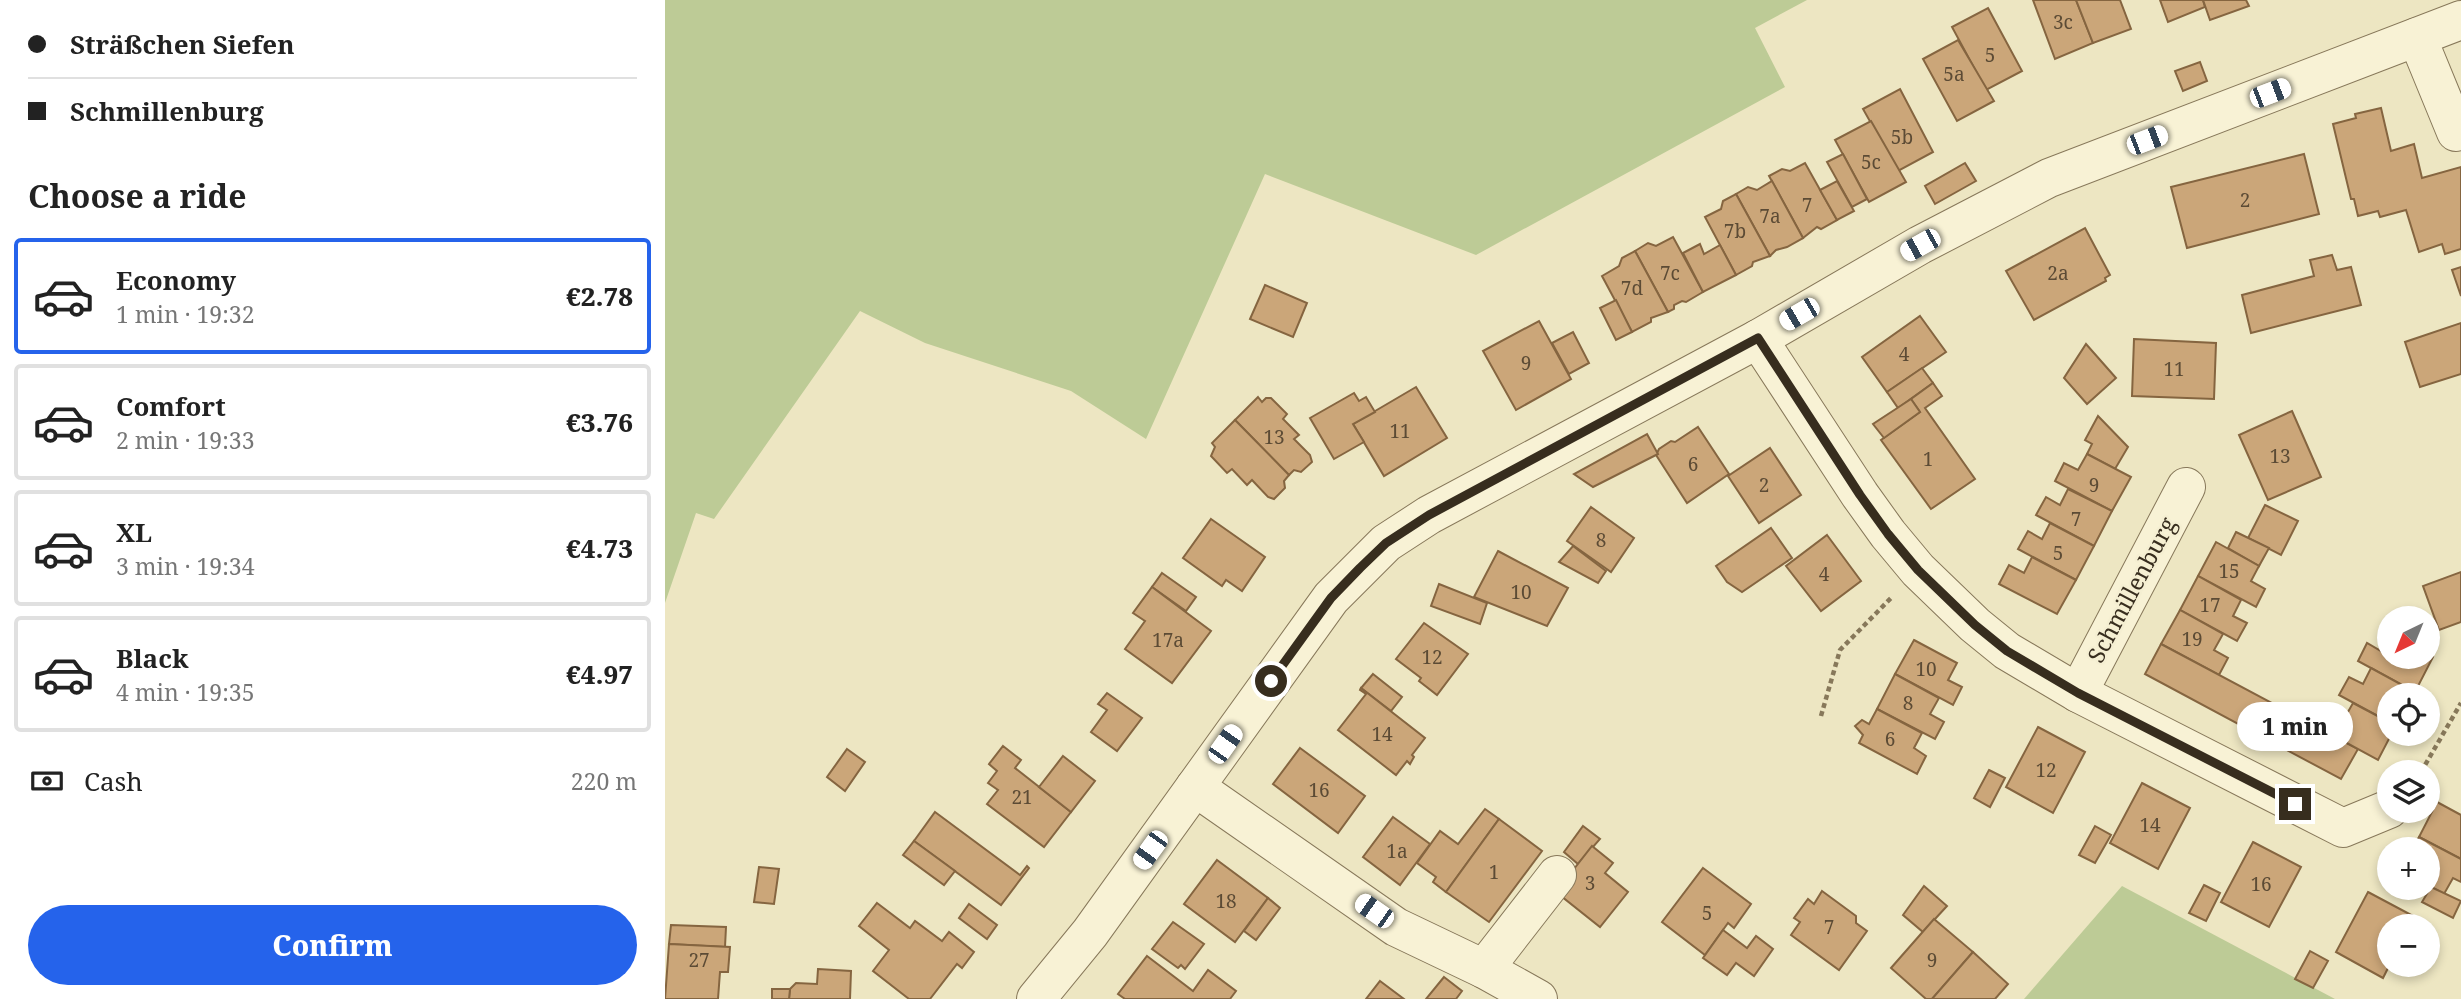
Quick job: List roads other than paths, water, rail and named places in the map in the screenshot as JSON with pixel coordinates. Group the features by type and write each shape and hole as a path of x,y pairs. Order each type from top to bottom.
{"street":[{"path":"1036,999 1090,933 1331,598 1386,543 1429,515 1758,338 1920,245 2049,178 2461,20"},
{"path":"2417,37 2456,132"},
{"path":"1758,338 1860,495 1918,570 1945,598 2007,651 2078,693 2343,828 2377,813"},
{"name":"Schmillenburg","path":"2078,693 2186,487"},
{"path":"1195,787 1396,927 1538,999"},
{"path":"1483,969 1557,875"}]}
